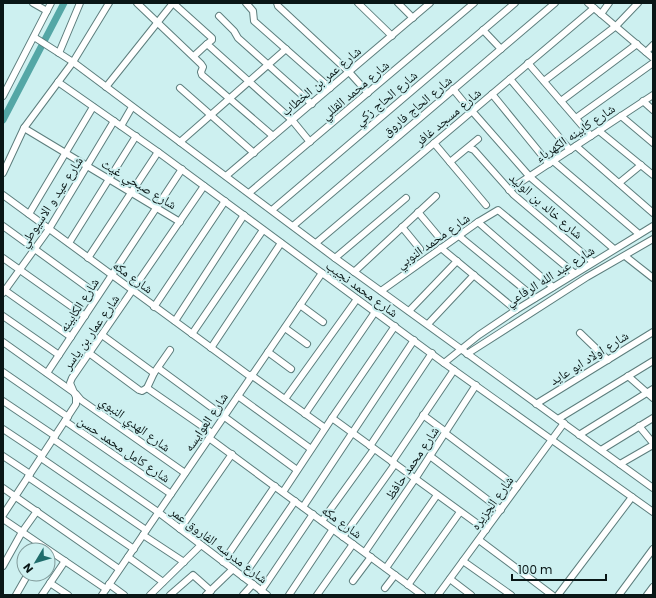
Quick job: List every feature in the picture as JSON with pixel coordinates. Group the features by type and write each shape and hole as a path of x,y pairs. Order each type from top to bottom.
{"street":[{"path":"33,3 47,11"},
{"path":"3,96 51,3"},
{"path":"57,52 80,3"},
{"path":"3,173 24,128 73,62 109,3"},
{"path":"137,3 194,56 203,66 201,74 273,136"},
{"path":"106,87 173,3 212,38 208,44 194,56"},
{"path":"246,3 253,10 254,21 330,88"},
{"path":"277,3 278,6 349,72 368,93"},
{"path":"358,3 392,36"},
{"path":"398,3 413,18"},
{"name":"شارع عمر بن الخطاب","path":"226,176 430,3"},
{"name":"شارع محمد القللي","path":"249,193 474,3"},
{"name":"شارع الحاج زكي","path":"272,210 515,3"},
{"name":"شارع الحاج فاروق","path":"293,226 555,3"},
{"path":"588,3 653,58"},
{"path":"601,14 609,3"},
{"path":"544,82 616,26 638,3"},
{"name":"شارع مسجد غافر","path":"316,243 594,8"},
{"path":"219,16 234,31 238,38 312,104"},
{"path":"483,30 500,49"},
{"name":"شارع محمد نجيب","path":"34,37 73,62 354,272 653,488"},
{"path":"208,44 292,120 310,142"},
{"path":"561,101 637,44"},
{"path":"646,52 653,45"},
{"path":"180,142 286,49"},
{"path":"528,63 591,136"},
{"path":"576,118 653,63"},
{"path":"510,79 573,148 619,183 653,213"},
{"name":"شارع محمد نجيب","path":"58,82 182,169 444,363 653,512"},
{"path":"180,88 254,153"},
{"path":"453,90 530,176 614,249"},
{"path":"492,94 551,162 638,234"},
{"name":"شارع كابينه الكهرباء","path":"509,190 653,95"},
{"path":"643,101 653,110"},
{"path":"30,214 93,107"},
{"path":"121,126 132,107"},
{"path":"621,116 653,143"},
{"name":"شارع عيد و الاسيوطي","path":"4,291 49,229 114,121"},
{"name":"شارع صبحي غيث","path":"24,128 180,222"},
{"path":"599,131 653,175"},
{"path":"69,244 136,136"},
{"path":"450,162 469,148 478,139"},
{"path":"434,143 486,206"},
{"name":"شارع خالد بن الوليد","path":"469,148 474,150 509,190 593,262"},
{"path":"88,258 158,152"},
{"path":"619,183 641,165"},
{"name":"شارع الكابينه","path":"47,373 182,169"},
{"name":"شارع عمار بن ياسر","path":"3,515 76,404 76,398 70,383 71,380 204,186"},
{"name":"شارع مكه","path":"3,195 154,307 325,428"},
{"path":"354,272 436,196"},
{"path":"335,258 406,198"},
{"path":"154,307 225,201"},
{"name":"شارع محمد النوبي","path":"381,291 478,222 498,210 574,273"},
{"path":"418,212 438,236"},
{"path":"174,321 244,215"},
{"path":"478,222 553,287"},
{"path":"3,226 98,295"},
{"name":"شارع عبد الله الرفاعي","path":"444,363 460,349 516,310 574,273 653,226"},
{"path":"402,227 420,249"},
{"path":"192,334 263,230"},
{"path":"459,236 535,298"},
{"name":"شارع عبد الله الرفاعي","path":"467,354 587,277 651,242"},
{"path":"211,348 281,243"},
{"path":"441,248 516,310"},
{"path":"625,256 653,278"},
{"path":"3,258 84,316"},
{"path":"409,311 457,261"},
{"name":"شارع العوايسه","path":"102,595 322,273"},
{"path":"428,324 474,275"},
{"path":"4,291 71,337"},
{"path":"284,399 357,299"},
{"path":"300,305 323,322"},
{"path":"305,414 375,312"},
{"path":"3,316 59,355"},
{"path":"283,492 394,326"},
{"path":"284,328 307,344"},
{"name":"شارع اولاد ابو عايد","path":"536,404 653,332"},
{"path":"580,333 608,360"},
{"path":"102,335 224,416 297,470"},
{"path":"304,507 414,340"},
{"name":"شارع الهدي النبوي","path":"3,342 74,392 81,400 185,474"},
{"path":"89,353 142,391 147,388 156,370 170,350"},
{"path":"268,352 291,369"},
{"path":"322,521 372,448 432,354"},
{"path":"558,419 653,361"},
{"path":"343,537 454,370"},
{"name":"شارع كامل محمد حسن","path":"3,372 66,420 171,494"},
{"path":"628,376 653,398"},
{"name":"شارع محمد حافظ","path":"365,552 476,386"},
{"name":"شارع مكه","path":"147,388 211,436 232,454 422,595"},
{"path":"579,435 653,389"},
{"path":"238,396 311,449"},
{"name":"شارع مدرسه الفاروق عمر","path":"3,400 158,512 267,595"},
{"path":"423,415 517,487"},
{"path":"332,418 486,530"},
{"path":"600,450 653,418"},
{"name":"شارع الجزيره","path":"438,595 564,424"},
{"path":"620,464 653,444 639,426"},
{"path":"3,429 184,562"},
{"path":"180,529 232,454"},
{"path":"3,456 29,476 134,549"},
{"path":"430,456 500,510"},
{"path":"223,562 275,486"},
{"path":"3,488 119,569"},
{"path":"386,568 437,495"},
{"path":"558,595 632,497"},
{"path":"243,577 295,501"},
{"path":"3,566 22,532 37,511"},
{"path":"408,585 460,512"},
{"path":"261,591 313,514"},
{"path":"3,519 34,542"},
{"path":"289,595 333,529"},
{"path":"478,540 545,593 552,595"},
{"path":"317,595 353,544"},
{"path":"150,595 201,545"},
{"path":"619,595 653,549"},
{"path":"56,556 124,595"},
{"path":"128,557 163,582"},
{"path":"353,581 371,557"},
{"path":"42,595 65,561"},
{"path":"463,561 511,595"},
{"path":"170,595 193,575 209,593 233,569"},
{"path":"385,588 396,575"},
{"path":"450,579 471,595"},
{"path":"16,595 23,582"},
{"path":"50,583 68,595"},
{"path":"243,595 253,584"},
{"path":"647,595 653,587"},
{"path":"409,595 414,589"}],"waterway":[{"path":"3,120 64,3"}]}
